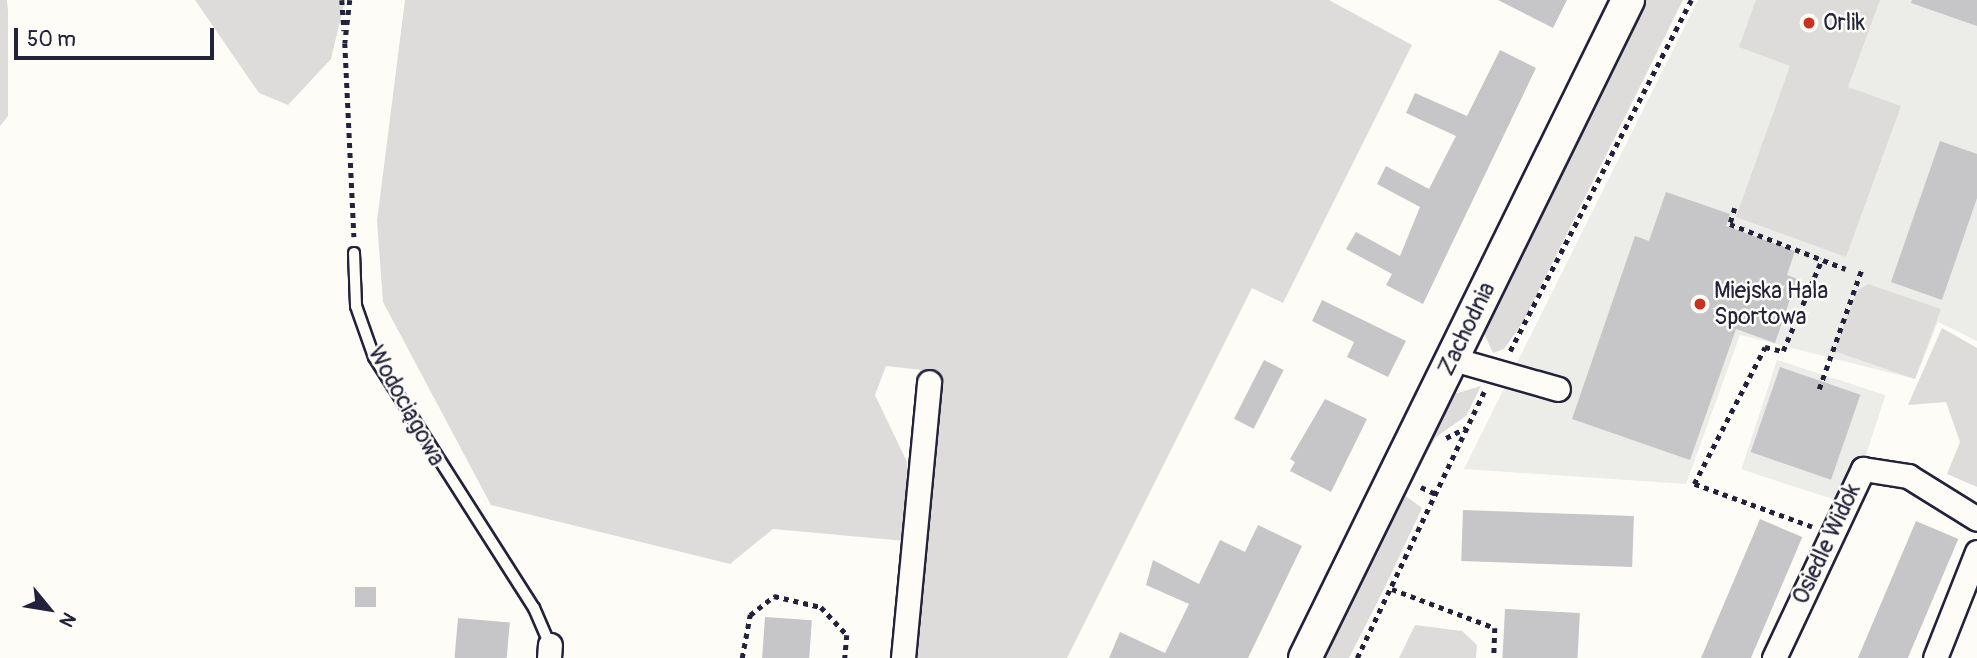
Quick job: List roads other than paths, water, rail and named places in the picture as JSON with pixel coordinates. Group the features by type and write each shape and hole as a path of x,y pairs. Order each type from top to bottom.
{"street":[{"name":"Zachodnia","path":"1305,658 1628,0"},
{"path":"1453,359 1559,389"},
{"path":"903,658 929,382"},
{"name":"Osiedle Widok","path":"1774,658 1863,469 1908,476 1977,519"},
{"path":"1935,658 1977,552"}],"lane":[{"name":"Wodociągowa","path":"354,253 356,306 374,357 534,608 550,652"}],"place":[{"name":"Orlik","path":"1809,23"},
{"name":"Miejska Hala Sportowa","path":"1700,304"}]}
